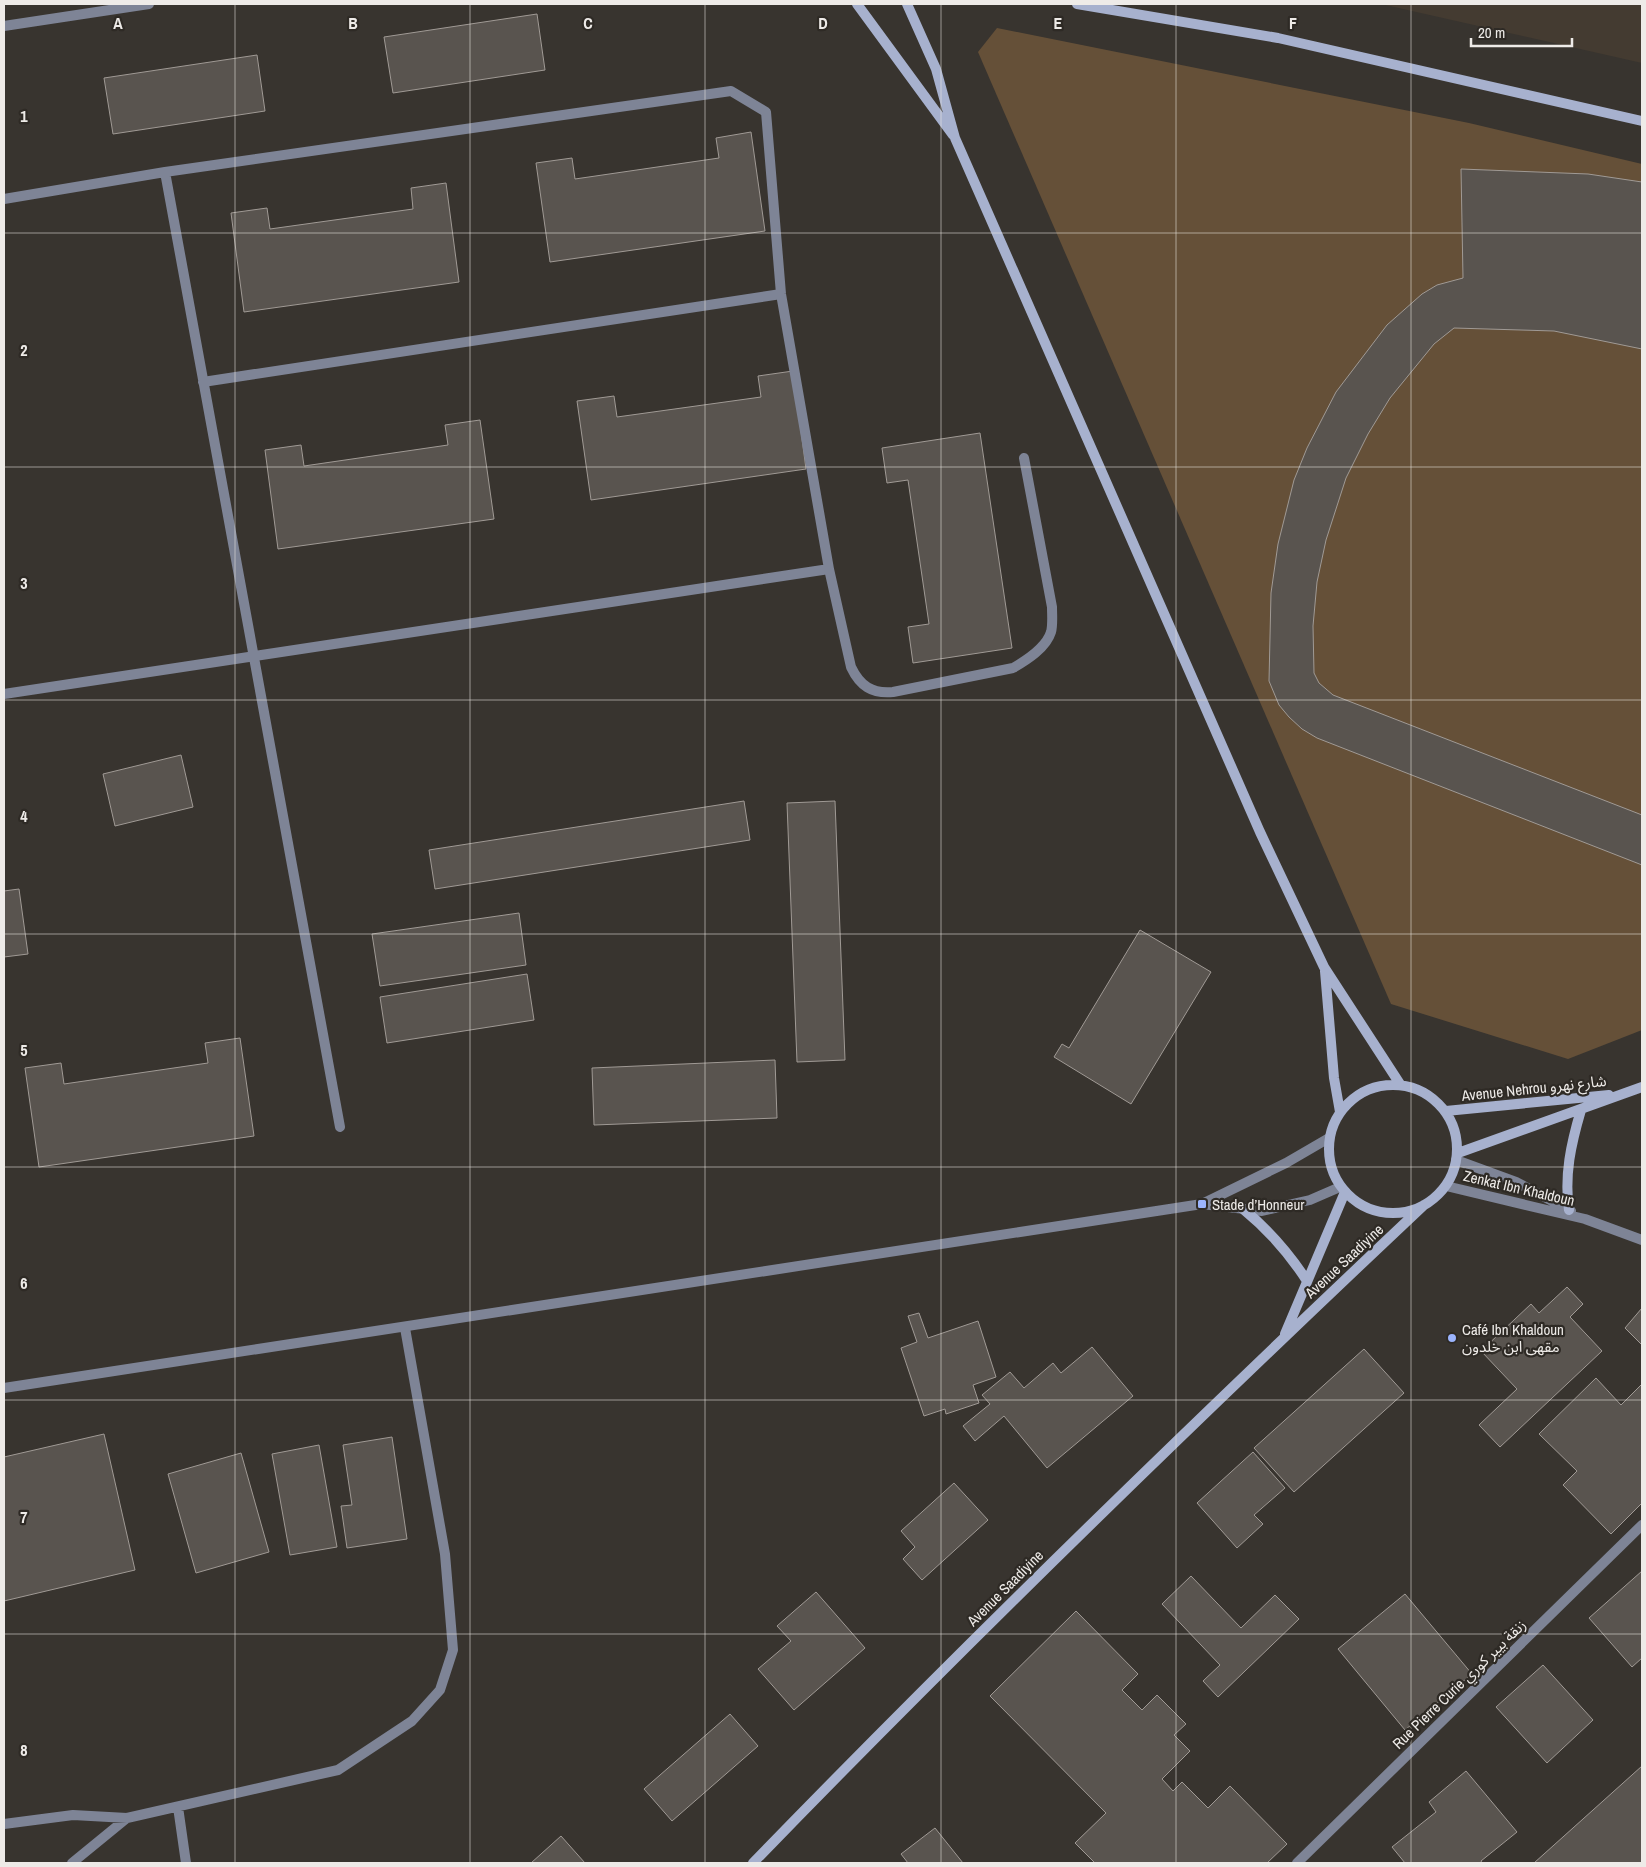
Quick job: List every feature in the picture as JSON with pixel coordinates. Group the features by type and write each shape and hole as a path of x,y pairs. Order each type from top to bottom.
{"main road":[{"path":"852,4 861,4"},
{"path":"857,4 955,138"},
{"path":"907,4 936,69 955,138 1260,832 1324,968 1400,1084"},
{"path":"1077,4 1278,38 1642,121"},
{"path":"1324,968 1334,1078 1340,1112"},
{"path":"1400,1084 1418,1089 1433,1098 1446,1111 1454,1129 1457,1157 1446,1186 1424,1205 1403,1212 1382,1212 1362,1206 1342,1189 1332,1171 1328,1154 1329,1138 1340,1112 1352,1099 1366,1090 1382,1085 1400,1084"},
{"name":"Avenue Nehrou شارع نهرو","path":"1457,1157 1642,1087"},
{"name":"Avenue Nehrou شارع نهرو","path":"1446,1111 1625,1094"},
{"path":"1569,1210 1566,1191 1568,1160 1581,1110"},
{"name":"Avenue Saadiyine","path":"1283,1338 1342,1189"},
{"name":"Avenue Saadiyine","path":"753,1863 884,1729 1283,1338 1424,1205"},
{"path":"1242,1208 1266,1228 1291,1255 1307,1281"}],"street":[{"path":"4,26 149,4"},
{"path":"4,199 165,172 731,91 766,112 781,294 829,569 851,667 856,678 873,691 883,693 1014,668 1027,660 1046,642 1051,632 1052,607 1024,458"},
{"path":"165,172 340,1127"},
{"path":"203,382 781,294"},
{"path":"4,694 829,569"},
{"path":"1202,1204 1286,1163 1329,1138"},
{"name":"Zenkat Ibn Khaldoun","path":"1457,1157 1516,1182 1585,1219"},
{"name":"Zenkat Ibn Khaldoun","path":"1446,1186 1585,1219 1642,1240"},
{"path":"4,1388 405,1328 1202,1204 1262,1211 1310,1200 1342,1189"},
{"path":"4,1824 73,1815 127,1818 338,1770 412,1721 440,1690 453,1650 445,1554 405,1328"},
{"name":"Rue Pierre Curie زنقة بيير كوري","path":"1297,1863 1642,1525"},
{"path":"178,1807 186,1863"},
{"path":"72,1863 127,1818"}],"shaded area":[{"path":"1381,4 1642,4 1642,63"},
{"path":"997,28 1469,123 1642,164 1642,1030 1568,1059 1391,1004 978,52"}],"building":[{"path":"537,14 545,70 393,93 384,37"},
{"path":"257,55 265,111 113,134 104,78"},
{"path":"751,132 765,231 550,262 536,163 572,158 575,179 719,158 716,138"},
{"path":"1461,169 1588,174 1642,182 1642,349 1554,331 1454,328 1434,344 1390,398 1368,434 1346,478 1326,540 1317,582 1313,626 1314,673 1319,683 1333,695 1642,815 1642,865 1317,738 1302,729 1289,717 1279,705 1269,681 1271,593 1278,544 1294,480 1307,448 1336,392 1387,325 1422,294 1437,285 1463,278"},
{"path":"446,183 459,282 244,312 231,213 267,208 270,229 413,209 411,188"},
{"path":"793,371 806,469 591,500 577,401 614,396 617,417 761,397 758,376"},
{"path":"480,420 494,519 278,549 265,450 301,445 304,466 448,445 445,425"},
{"path":"980,433 1012,648 913,663 908,627 929,624 908,480 887,483 882,448"},
{"path":"181,755 193,807 115,826 103,774"},
{"path":"744,801 750,840 435,889 429,850"},
{"path":"835,801 845,1060 797,1062 787,803"},
{"path":"19,889 28,954 4,957 4,891"},
{"path":"519,913 526,965 380,986 372,934"},
{"path":"1140,930 1211,972 1131,1104 1054,1057 1062,1044 1069,1048"},
{"path":"527,974 534,1020 387,1043 380,997"},
{"path":"240,1038 254,1136 39,1167 25,1068 61,1063 64,1084 208,1063 205,1043"},
{"path":"775,1060 777,1118 594,1125 592,1068"},
{"path":"1567,1287 1583,1304 1570,1317 1602,1351 1500,1447 1479,1425 1517,1389 1481,1351 1531,1304 1539,1313"},
{"path":"1642,1308 1642,1345 1625,1328"},
{"path":"919,1313 928,1338 978,1321 996,1377 973,1385 979,1403 946,1414 945,1409 924,1416 901,1348 917,1342 908,1316"},
{"path":"1092,1347 1133,1396 1047,1468 1004,1416 975,1441 963,1426 990,1404 982,1395 1010,1372 1024,1388 1053,1363 1061,1373"},
{"path":"1364,1349 1404,1393 1294,1492 1254,1448"},
{"path":"1596,1378 1621,1405 1642,1384 1642,1503 1611,1534 1563,1485 1577,1471 1539,1434"},
{"path":"104,1434 135,1570 4,1601 4,1457"},
{"path":"392,1437 407,1539 347,1548 341,1506 352,1505 343,1445"},
{"path":"319,1445 337,1547 290,1555 272,1454"},
{"path":"1253,1452 1285,1488 1254,1515 1263,1524 1237,1548 1197,1503"},
{"path":"241,1453 269,1552 196,1573 168,1474"},
{"path":"954,1483 988,1520 922,1580 903,1559 915,1547 901,1531"},
{"path":"1642,1571 1642,1658 1632,1667 1589,1618"},
{"path":"1191,1576 1241,1628 1275,1595 1299,1619 1218,1697 1203,1681 1220,1665 1162,1604"},
{"path":"816,1592 865,1648 794,1710 758,1669 791,1641 777,1626"},
{"path":"1405,1594 1472,1674 1405,1730 1338,1649"},
{"path":"1076,1611 1138,1674 1122,1690 1142,1710 1157,1695 1186,1724 1174,1735 1190,1751 1162,1779 1173,1791 1182,1782 1208,1808 1230,1786 1287,1844 1267,1863 1095,1863 1075,1843 1106,1813 990,1696"},
{"path":"1543,1665 1593,1720 1547,1763 1496,1707"},
{"path":"730,1714 758,1746 672,1821 644,1789"},
{"path":"1642,1766 1642,1863 1534,1863"},
{"path":"1466,1771 1517,1832 1481,1861 1482,1863 1405,1863 1392,1847 1436,1812 1429,1802"},
{"path":"935,1828 963,1863 908,1863 901,1854"},
{"path":"561,1836 585,1863 531,1863"}],"place":[{"name":"Stade d’Honneur","path":"1202,1204"},
{"name":"Café Ibn Khaldoun مقهى ابن خلدون","path":"1452,1338"}]}
